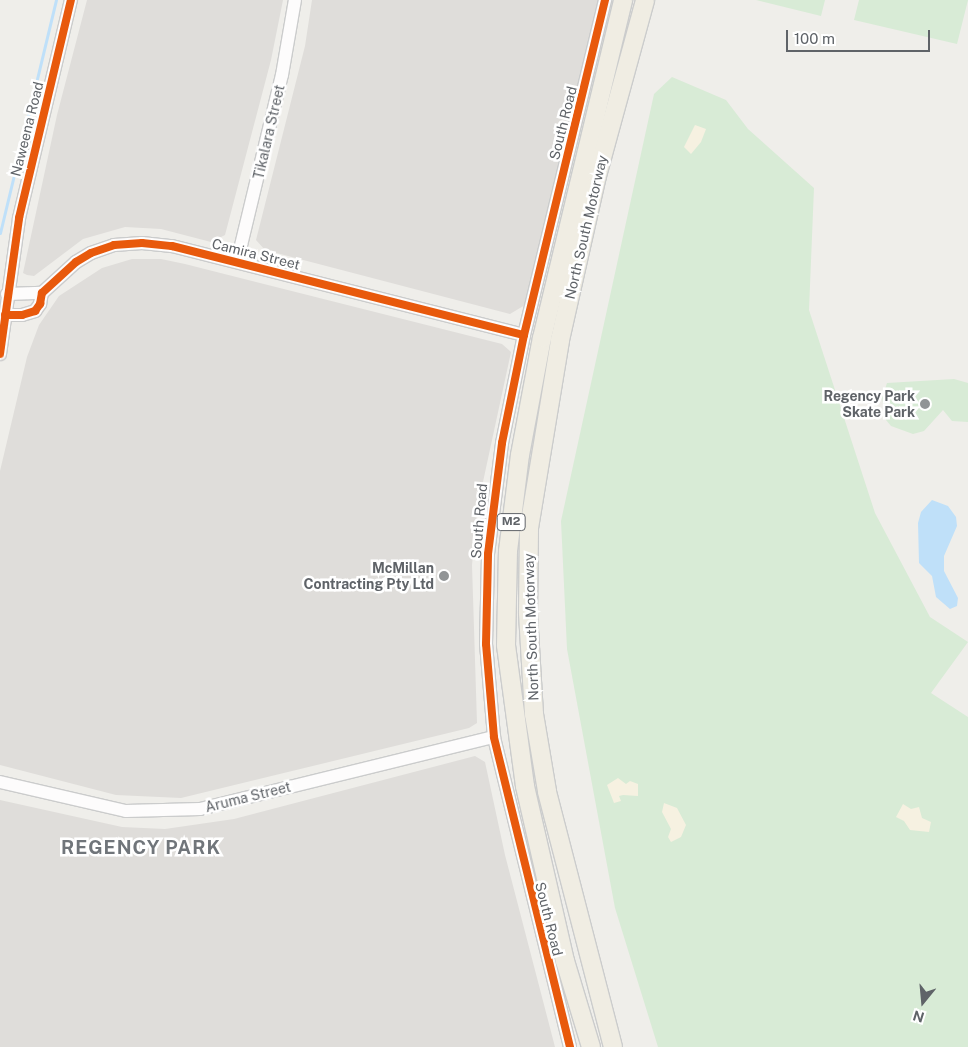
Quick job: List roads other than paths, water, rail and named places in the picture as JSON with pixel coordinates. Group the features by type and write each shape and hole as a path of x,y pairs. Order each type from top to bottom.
{"highway":[{"name":"North South Motorway","path":"591,1047 565,961 524,786 506,645 508,551 520,455 542,338 623,0"},
{"name":"North South Motorway","path":"613,1047 547,791 534,714 528,612 529,528 560,340 597,176 645,0"}],"street":[{"name":"Naweena Road","path":"0,354 19,218 72,0"},
{"name":"Tikalara Street","path":"237,262 282,75 294,0"},
{"name":"South Road","path":"570,1047 494,737 486,644 488,554 500,452 524,335 605,0"},
{"name":"Camira Street","path":"4,315 30,314 40,304 42,293 76,262 114,245 172,246 524,335"},
{"path":"7,294 42,293"},
{"name":"Aruma Street","path":"0,782 126,811 200,809 494,737"}],"water":[{"path":"932,500 948,506 956,517 957,526 944,556 944,571 958,598 957,606 950,609 936,597 932,576 919,563 918,523 921,512"}],"waterway":[{"path":"0,233 56,0"}],"place":[{"name":"Regency Park Skate Park","path":"925,404"},
{"name":"McMillan Contracting Pty Ltd","path":"444,576"}],"district":[{"name":"REGENCY PARK","path":"141,848"}]}
